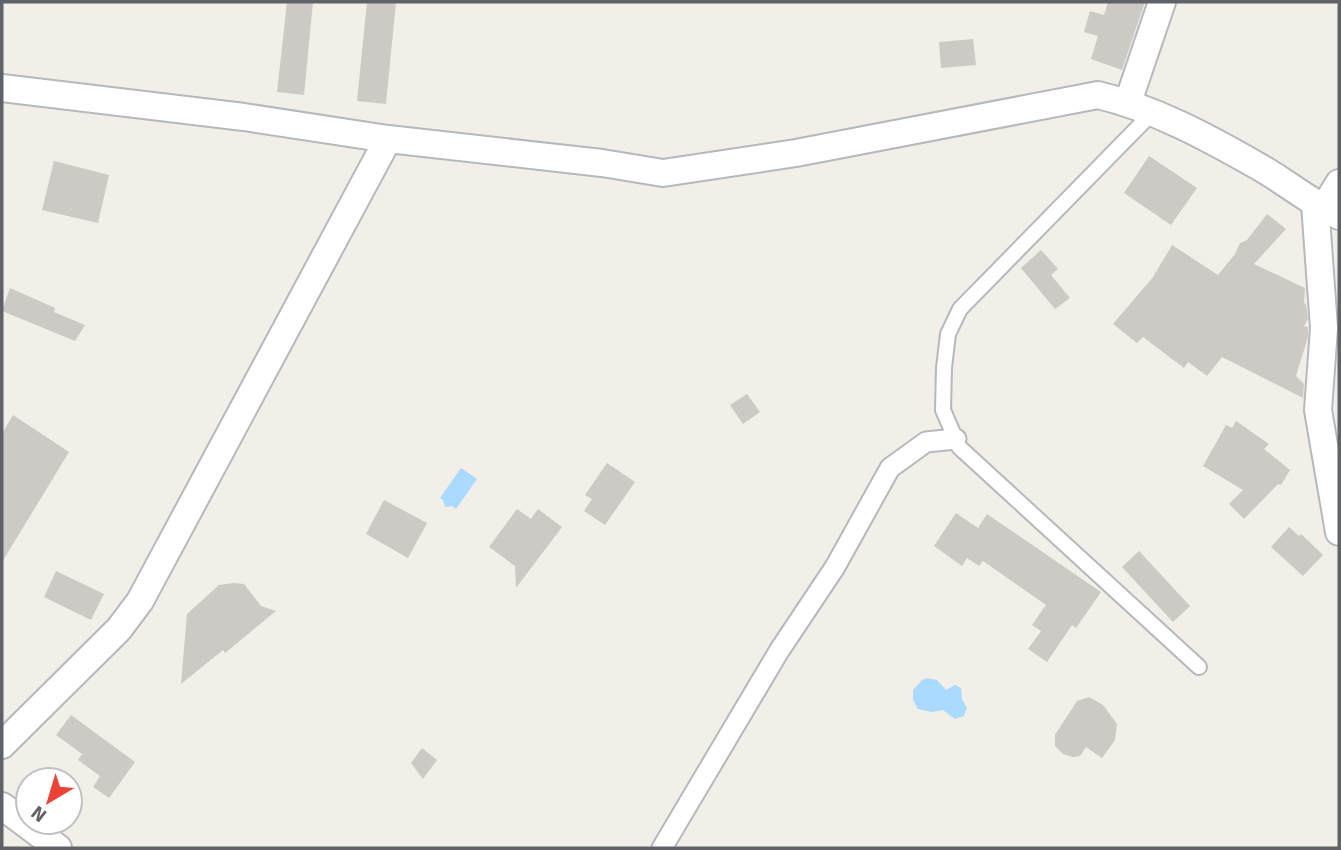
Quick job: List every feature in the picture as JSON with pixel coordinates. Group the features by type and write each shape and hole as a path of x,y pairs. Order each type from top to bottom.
{"street":[{"path":"1128,102 1162,2"},
{"path":"2,88 231,116 388,139 602,163 663,173 796,153 1098,95 1128,102 1258,166 1326,210"},
{"path":"2,745 119,629 140,601 388,139"},
{"path":"1339,183 1326,210 1324,328 1318,410 1339,532"},
{"path":"1318,410 1339,430"},
{"path":"663,848 779,651 835,567 890,468 926,442 956,439"},
{"path":"2,806 58,848"}],"lane":[{"path":"1152,113 960,309 948,334 943,410 960,447 1199,667"}],"water":[{"path":"461,468 477,479 456,509 452,506 445,507 440,498"},
{"path":"927,678 937,680 946,690 955,685 961,688 962,699 967,708 964,716 955,719 943,710 932,712 918,709 913,700 913,690"}],"building":[{"path":"287,2 313,2 304,95 277,92"},
{"path":"367,2 396,2 386,104 357,101"},
{"path":"1108,2 1145,2 1122,70 1091,59 1098,36 1084,32 1090,11 1104,15"},
{"path":"973,39 976,65 941,68 939,42"},
{"path":"1149,156 1197,188 1171,225 1124,193"},
{"path":"54,161 109,175 98,223 42,210"},
{"path":"1267,214 1286,229 1254,264 1305,288 1304,303 1308,319 1304,326 1308,327 1308,337 1296,376 1304,384 1303,398 1222,357 1207,376 1188,362 1184,368 1143,337 1137,343 1113,324 1153,277 1172,245 1218,275 1235,254 1240,243 1247,240"},
{"path":"1041,250 1058,269 1051,275 1070,298 1055,309 1021,268"},
{"path":"10,288 85,325 75,341 2,311"},
{"path":"747,394 760,412 743,424 730,405"},
{"path":"13,415 69,452 2,562 2,434"},
{"path":"1236,421 1269,444 1264,449 1290,470 1281,485 1278,484 1244,519 1229,504 1243,490 1203,466 1226,425 1232,428"},
{"path":"607,463 635,482 605,525 584,511 592,499 585,495"},
{"path":"384,500 427,523 408,558 366,534"},
{"path":"517,509 531,519 538,509 562,527 516,588 515,566 489,547"},
{"path":"956,513 978,528 987,514 1101,592 1076,628 1072,625 1047,662 1028,649 1041,631 1032,625 1046,605 983,561 979,566 967,558 962,566 934,546"},
{"path":"1289,527 1299,536 1301,534 1323,555 1303,576 1271,547"},
{"path":"1139,551 1190,606 1173,622 1122,567"},
{"path":"56,571 104,594 91,620 44,597"},
{"path":"244,584 261,606 276,611 225,653 223,650 181,684 187,614 219,585"},
{"path":"1089,697 1103,705 1117,724 1115,740 1102,758 1086,747 1080,756 1063,754 1055,746 1055,735 1077,701"},
{"path":"71,715 135,762 109,798 93,787 100,776 78,760 82,754 56,735"},
{"path":"422,748 437,760 423,779 411,763"}]}
